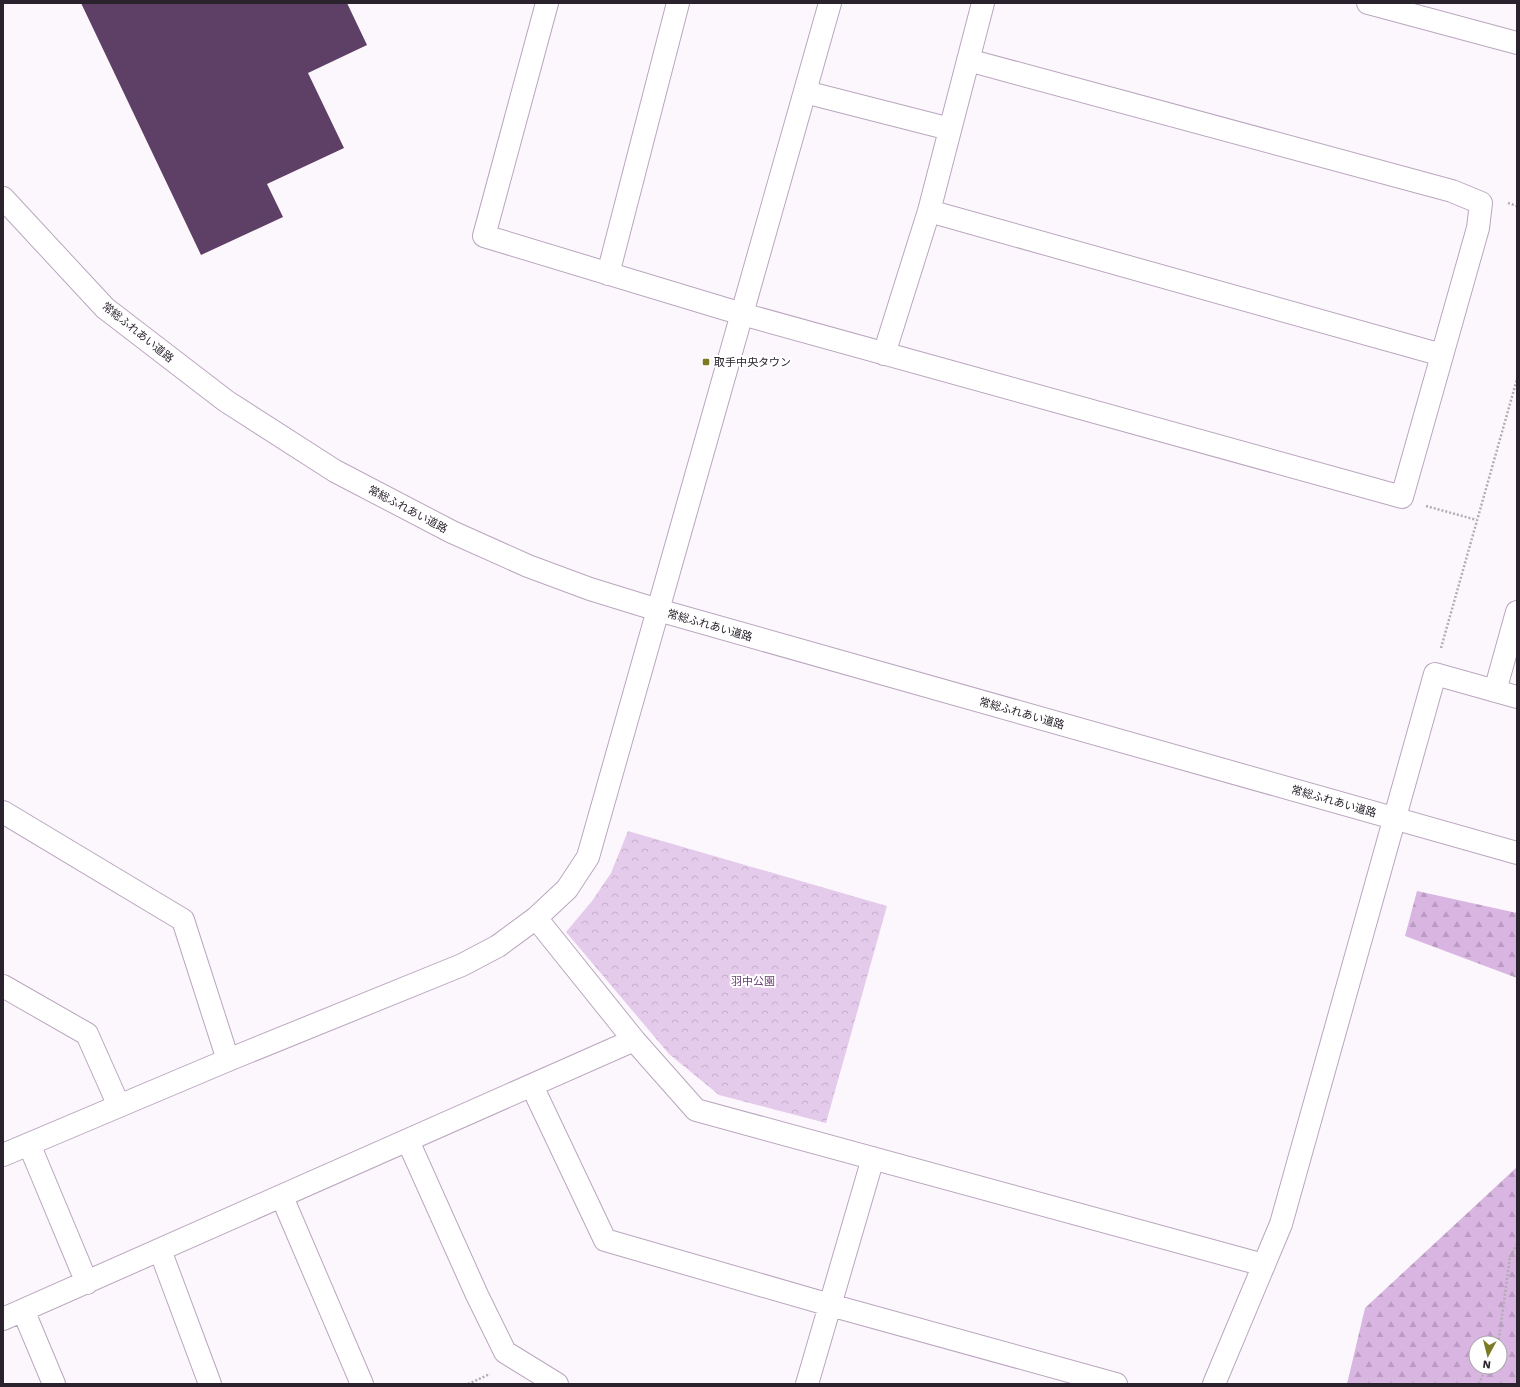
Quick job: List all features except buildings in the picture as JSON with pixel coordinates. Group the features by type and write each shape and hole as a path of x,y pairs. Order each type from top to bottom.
{"street":[{"path":"547,3 484,236 742,314 1402,497 1478,228 1481,202 1452,191 968,60"},
{"path":"608,274 678,3"},
{"path":"3,1155 228,1060 462,965 498,946 536,918 567,889 588,857 599,822 830,3"},
{"path":"884,354 929,211 983,3"},
{"path":"1368,3 1517,43"},
{"path":"806,92 950,129"},
{"name":"常総ふれあい道路","path":"3,198 105,308 226,402 335,471 452,532 528,566 590,589 658,610 1517,853"},
{"path":"929,211 1442,355"},
{"path":"1495,691 1517,612"},
{"path":"1214,1384 1281,1224 1435,674 1517,697"},
{"path":"3,812 183,920 228,1060"},
{"path":"536,918 634,1040 696,1110 1264,1265"},
{"path":"3,986 87,1034 119,1106"},
{"path":"3,1319 282,1197 634,1040"},
{"path":"532,1086 605,1240 830,1305 1116,1384"},
{"path":"408,1141 476,1295 506,1352 557,1384"},
{"path":"29,1144 87,1283"},
{"path":"807,1384 873,1158"},
{"path":"282,1197 362,1384"},
{"path":"160,1250 210,1384"},
{"path":"24,1310 54,1384"}],"path":[{"path":"1440,653 1517,379"},
{"path":"1425,506 1477,520"},
{"path":"1499,1335 1510,1258 1517,1244"}],"green space":[{"name":"羽中公園","path":"628,831 887,906 826,1123 719,1095 669,1054 566,932 592,901 611,873"},
{"path":"1417,891 1517,913 1517,978 1405,936"},
{"path":"1517,1167 1517,1384 1347,1384 1365,1308"}],"place":[{"name":"取手中央タウン","path":"706,362"}]}
